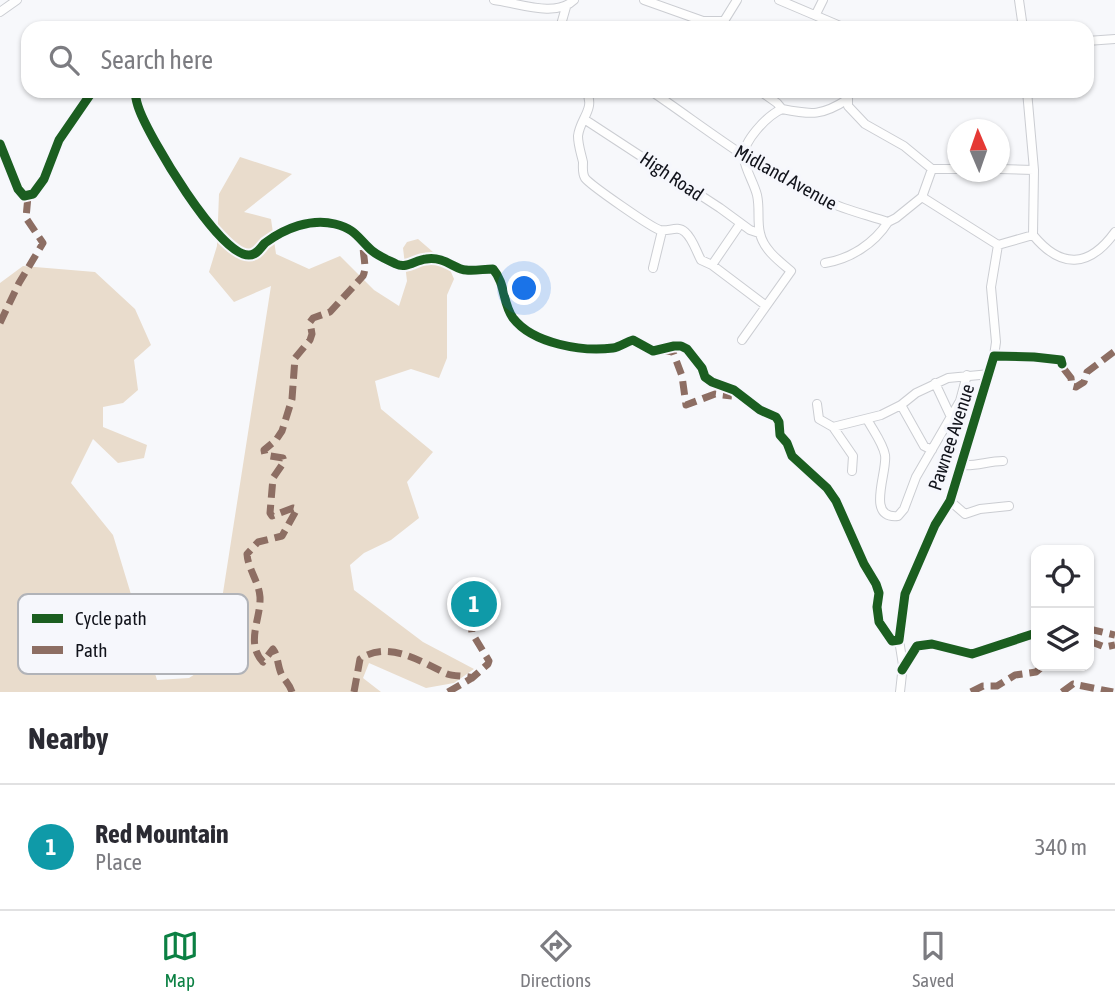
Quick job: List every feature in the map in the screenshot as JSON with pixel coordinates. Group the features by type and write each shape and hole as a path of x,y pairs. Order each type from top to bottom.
{"street":[{"path":"0,12 17,0"},
{"path":"494,0 545,9 566,7"},
{"path":"562,21 566,7 574,0"},
{"path":"726,21 737,0"},
{"path":"779,0 830,21"},
{"path":"816,14 824,0"},
{"path":"1019,0 1022,21"},
{"path":"649,1 703,21"},
{"path":"1094,40 1115,38"},
{"path":"590,98 591,105 578,140 583,174 604,195 662,231 674,228 684,230 701,260 712,265 765,305"},
{"name":"Midland Avenue","path":"661,98 743,156 824,200 888,222"},
{"path":"770,98 782,109"},
{"path":"742,340 791,271 772,255 760,233 757,194 743,156 748,142 771,114 782,109 817,114 830,111 845,98"},
{"path":"849,98 848,106 865,124 904,146 932,169 947,169"},
{"path":"1028,98 1034,170 1032,235 1046,251 1065,260 1082,260 1095,253 1115,232"},
{"name":"High Road","path":"584,119 720,208 740,224 760,233"},
{"path":"825,263 837,261 862,248 881,233 888,222 922,197 932,169"},
{"path":"1010,169 1034,170"},
{"path":"922,197 998,245 1032,235"},
{"path":"712,265 740,224"},
{"path":"653,268 662,231"},
{"name":"Pawnee Avenue","path":"900,692 903,665 898,640 905,594 935,525 950,501 994,356 996,342 991,287 998,245"},
{"path":"994,356 1061,360 1062,364"},
{"path":"833,427 881,415 935,383 967,375 990,374"},
{"path":"867,419 885,455 880,504 884,513 890,517 898,516 904,509 916,477 960,401 967,375"},
{"path":"935,383 951,417"},
{"path":"817,404 819,419 833,427 853,456 852,471"},
{"path":"901,405 924,446 932,450"},
{"path":"961,465 972,467 987,461 1003,461"},
{"path":"950,501 965,514 980,509 1009,506"}],"shaded area":[{"path":"240,157 292,174 244,212 271,219 276,254 309,269 340,256 374,290 399,306 407,281 403,248 407,242 418,239 448,265 454,279 447,295 447,358 439,378 411,369 375,381 381,409 433,452 407,482 419,518 391,540 364,553 350,565 354,590 423,642 474,669 454,683 426,688 369,663 363,678 381,692 0,692 0,283 23,266 95,272 135,309 151,345 134,360 138,390 123,403 103,407 103,427 147,445 144,458 118,463 93,439 71,483 113,535 131,594 18,594 18,674 155,674 157,680 189,678 195,674 248,674 248,594 223,594 271,286 234,302 209,272 217,246 219,194"}],"marked path":[{"path":"0,323 19,283 43,243 26,218 28,196"},
{"path":"292,692 281,674 273,649 263,662 255,647 260,597 247,554 258,542 282,536 297,509 272,516 270,513 273,478 284,462 283,458 265,455 264,450 282,431 292,399 295,358 310,340 310,322 313,318 330,312 363,276 364,241"},
{"path":"662,350 673,352 682,376 686,405 715,394 732,396"},
{"path":"1064,369 1071,378 1072,386 1076,387 1084,382 1087,372 1115,351"},
{"path":"354,692 360,659 382,651 404,654 448,674 472,678 489,661 472,633 469,610"},
{"path":"1094,630 1115,635"},
{"path":"1094,643 1105,647 1115,645"},
{"path":"971,692 983,686 997,686 1015,675 1037,671"},
{"path":"448,692 472,678"},
{"path":"1062,692 1073,684 1113,692"}],"cycle path":[{"path":"0,144 18,189 24,196 33,194 44,179 59,140 88,98"},
{"path":"136,98 145,123 186,193 221,237 236,250 252,255 265,243 290,229 308,223 326,222 351,230 372,251 396,264 407,265 433,259 462,269 493,269 513,318 522,327 546,340 588,349 613,348 633,340 653,351 674,346 687,349 702,368 705,377 734,390 760,410 776,417 780,435 787,443 792,456 827,488 836,501 864,564 876,584 879,593 879,622 892,641 899,640 905,594 935,525 950,501 994,356 1061,360 1062,364"},
{"path":"902,670 917,646 932,644 972,654 1031,635"}],"place":[{"name":"Red Mountain","path":"474,604"}]}
